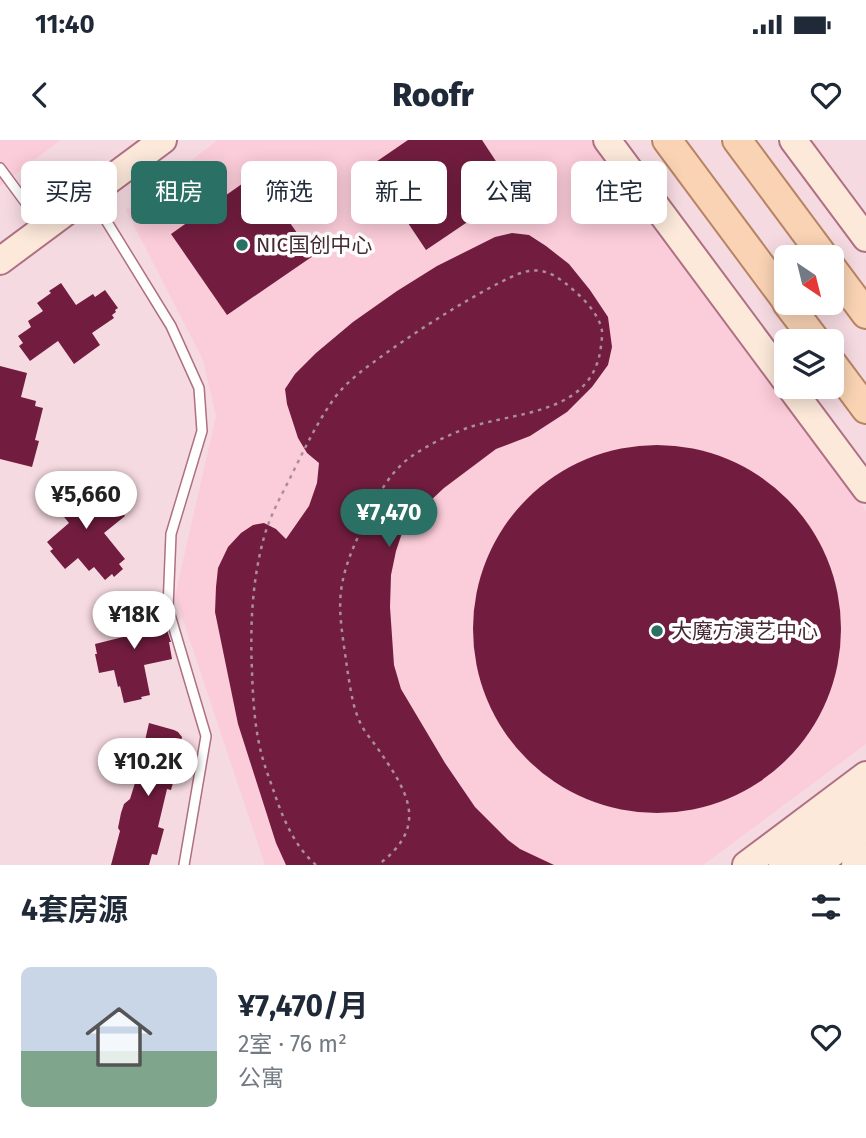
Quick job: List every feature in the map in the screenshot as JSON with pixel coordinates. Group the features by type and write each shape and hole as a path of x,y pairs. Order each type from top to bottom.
{"main road":[{"path":"105,161 133,140"},
{"path":"117,174 163,140"},
{"path":"607,140 774,365"},
{"path":"667,140 774,284"},
{"path":"737,140 815,245"},
{"path":"793,140 866,238"},
{"path":"0,239 21,224"},
{"path":"0,261 50,224"},
{"path":"844,284 866,314"},
{"path":"844,379 866,409"},
{"path":"799,399 866,489"},
{"path":"746,865 866,775"},
{"path":"782,865 866,802"},
{"path":"817,865 866,828"},
{"path":"855,865 866,857"}],"lane":[{"path":"1,174 21,198"},
{"path":"108,224 171,326 199,388 202,431 171,534 168,608 206,736 184,865"}],"path":[{"path":"316,865 308,858 285,822 263,761 253,707 251,632 254,582 263,538 317,424 338,394 358,374 436,319 477,294 521,272 541,269 560,279 581,298 596,316 602,330 599,360 588,383 569,397 544,409 466,428 407,459 393,473 373,506 345,571 340,593 342,631 353,704 360,724 403,790 409,814 408,832 399,846 378,865"}],"shaded area":[{"path":"0,140 60,140 33,161 21,161 21,170 0,186"},
{"path":"218,140 591,140 608,161 571,161 571,224 658,224 699,276 774,382 774,399 786,399 866,511 866,744 703,865 265,865 175,596 216,416 203,360 133,224 227,224 227,161 190,161"},
{"path":"131,206 131,220 126,210"}],"building":[{"path":"408,140 482,140 496,161 461,161 461,224 465,224 426,250 409,224 447,224 447,161 377,161"},
{"name":"NIC国创中心","path":"241,185 241,224 291,224 313,256 227,315 171,234 185,224 227,224 227,194"},
{"path":"512,233 529,235 546,246 569,264 590,290 608,317 612,347 608,365 592,387 567,412 530,436 496,449 444,488 411,519 402,533 396,551 391,575 390,607 394,665 401,689 445,763 475,807 508,840 520,849 554,865 286,865 276,843 238,724 215,612 218,568 228,547 241,533 253,525 264,523 276,529 286,539 309,506 317,483 319,463 307,453 298,438 287,404 285,389 295,374 353,322 397,291 437,266 495,237"},
{"path":"61,283 76,305 105,290 118,308 112,315 114,318 92,333 100,345 74,364 58,341 30,361 19,346 23,343 18,336 31,327 28,321 43,311 37,303"},
{"path":"0,366 27,373 21,397 36,401 35,406 43,408 35,440 39,441 32,467 0,459"},
{"name":"大魔方演艺中心","path":"657,445 693,449 727,459 759,476 787,499 810,527 827,559 837,593 841,629 837,665 827,699 810,731 787,759 759,782 727,799 693,809 657,813 621,809 587,799 555,782 527,759 504,731 487,699 477,665 473,629 477,593 487,559 504,527 527,499 555,476 587,459 621,449"},
{"path":"71,476 95,504 107,495 125,516 104,533 125,559 119,564 123,569 114,577 112,574 105,580 94,567 89,571 78,558 65,569 50,551 53,549 47,542 69,523 56,507 59,504 52,496"},
{"path":"142,601 147,604 152,630 166,627 171,642 172,659 144,665 150,695 124,703 114,670 99,673 95,644 123,637 119,616 123,616 121,606"},
{"path":"149,723 174,730 182,737 175,767 177,768 171,790 167,789 158,827 164,829 157,855 152,854 149,865 111,865 120,831 118,828 121,813 124,804 130,799 135,783 131,777 137,753 143,749"}],"place":[{"name":"NIC国创中心","path":"242,245"},
{"name":"大魔方演艺中心","path":"657,631"}]}
